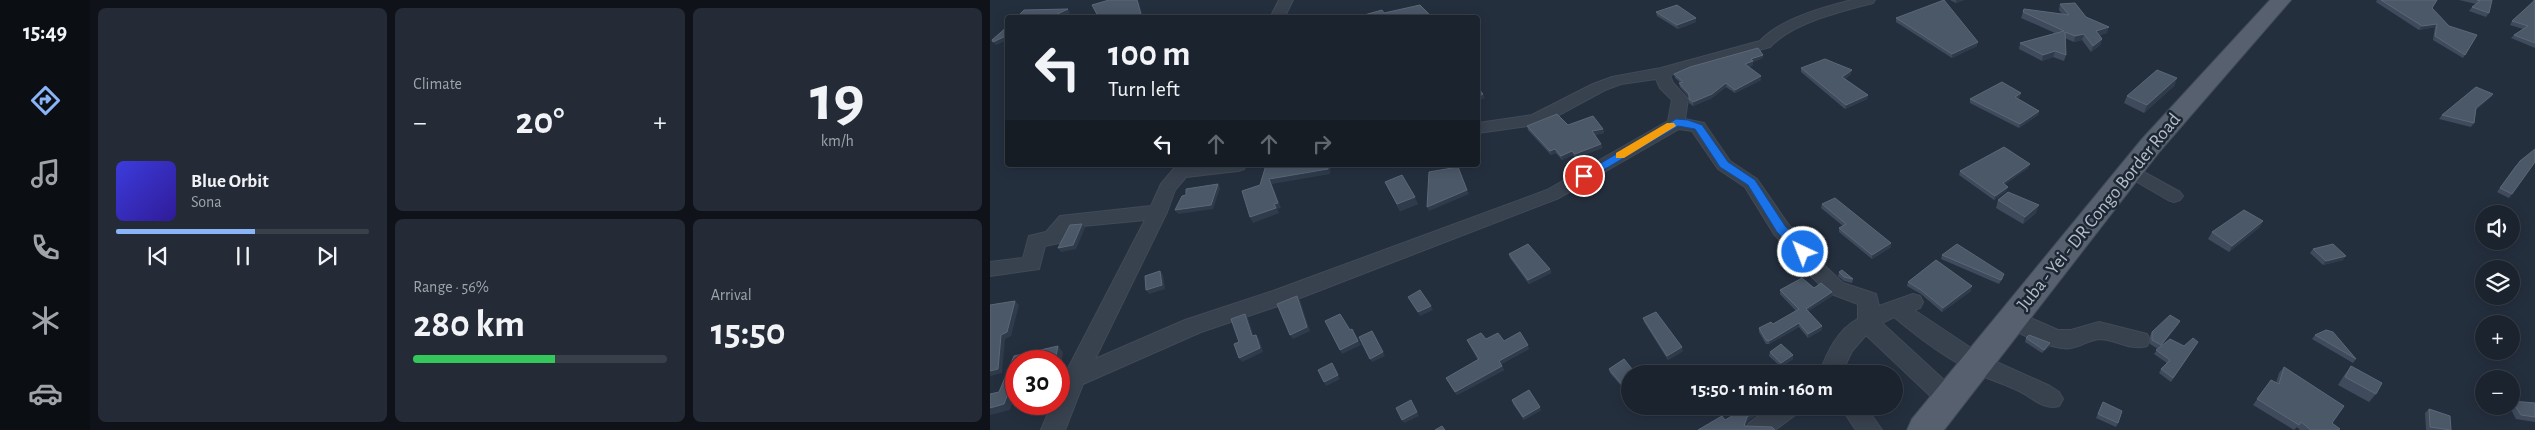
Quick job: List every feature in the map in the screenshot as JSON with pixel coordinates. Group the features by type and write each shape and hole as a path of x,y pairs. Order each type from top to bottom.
{"main road":[{"name":"Juba - Yei - DR Congo Border Road","path":"1924,430 2131,170 2281,0"}],"street":[{"path":"1278,15 1286,0"},
{"path":"1480,128 1536,120 1618,80 1714,60 1765,44 1774,33 1834,9 1868,0"},
{"path":"1668,70 1666,85 1680,99 1676,122"},
{"path":"1074,378 1193,326 1289,294 1554,194 1676,122 1688,123 1698,127 1724,165 1751,183 1781,229 1836,288 1869,300 1868,321 1949,399"},
{"path":"1053,430 1074,378 1158,212 1167,188 1184,169 1211,167"},
{"path":"2131,170 2174,196"},
{"path":"990,270 1032,264 1036,241 1052,238 1067,221 1158,212"},
{"path":"1833,365 1838,353 1856,329 1868,321 1905,304 1932,334 1976,363 2016,378 2040,390 2051,399"},
{"path":"2012,318 2058,340 2072,339 2094,330 2111,332 2124,338 2138,340"},
{"path":"1756,430 1777,415"},
{"path":"1858,415 1870,430"}],"building":[{"path":"1109,0 1137,0 1141,15 1097,15 1092,5"},
{"path":"1944,0 1978,42 1952,54 1896,18"},
{"path":"2381,0 2437,0 2432,8 2449,26 2477,35 2465,55 2435,36 2437,24 2422,26"},
{"path":"2477,0 2492,0 2489,13 2472,7 2480,1"},
{"path":"2535,0 2535,43 2514,35 2528,26 2512,21"},
{"path":"2075,3 2086,17 2109,27 2096,31 2102,39 2093,46 2084,34 2075,36 2065,32 2066,55 2055,51 2043,55 2020,43 2064,31 2023,12 2024,9 2069,15 2060,4"},
{"path":"1420,5 1430,15 1364,15 1382,10 1384,13"},
{"path":"1677,5 1696,18 1677,25 1656,12"},
{"path":"1068,9 1055,15 1019,15 1024,10"},
{"path":"1005,29 1005,36 993,42 992,40"},
{"path":"1758,48 1763,55 1751,59 1753,61 1745,64 1761,76 1735,90 1726,83 1712,94 1693,102 1689,99 1689,94 1679,83 1683,82 1674,74 1690,67"},
{"path":"1825,59 1852,70 1842,77 1868,95 1846,105 1801,68"},
{"path":"2157,70 2177,78 2147,105 2127,96"},
{"path":"2002,82 2021,93 2015,97 2039,111 2020,124 1970,99"},
{"path":"2476,87 2493,94 2476,108 2474,123 2442,115"},
{"path":"1557,114 1568,125 1593,116 1603,129 1592,131 1601,144 1575,154 1572,151 1561,156 1555,149 1550,151 1527,126"},
{"path":"2004,147 2030,164 2003,183 2008,187 1995,196 1960,171"},
{"path":"2535,149 2535,162 2512,194 2500,188 2520,161"},
{"path":"1265,167 1328,167 1328,169 1269,179 1278,203 1274,204 1276,208 1250,217 1242,191 1260,185"},
{"path":"1458,167 1467,190 1427,207 1429,172"},
{"path":"1402,175 1415,197 1397,204 1385,182"},
{"path":"1218,184 1211,205 1175,210 1182,196 1186,195 1186,189"},
{"path":"2008,192 2039,205 2025,217 1998,200"},
{"path":"1835,198 1891,243 1872,255 1839,228 1846,224 1822,204"},
{"path":"2244,210 2263,221 2232,246 2212,232"},
{"path":"1082,224 1073,245 1058,248 1070,225"},
{"path":"1528,244 1550,269 1528,280 1509,254"},
{"path":"1957,244 2004,274 2001,280 1942,255"},
{"path":"2333,244 2346,256 2326,261 2313,249"},
{"path":"1936,260 1972,286 1943,308 1908,282"},
{"path":"1842,270 1853,279 1844,277 1839,272"},
{"path":"1160,271 1162,285 1146,290 1145,276"},
{"path":"1802,278 1814,288 1821,283 1832,292 1806,309 1822,326 1808,334 1799,323 1769,341 1766,340 1759,328 1771,322 1773,324 1799,309 1780,290"},
{"path":"1420,290 1431,306 1418,312 1408,297"},
{"path":"1297,296 1307,327 1290,335 1277,304"},
{"path":"1015,301 1007,332 1001,335 998,369 990,371 990,305"},
{"path":"1656,312 1682,347 1667,356 1643,318"},
{"path":"1245,314 1252,336 1256,335 1260,348 1239,358 1234,344 1239,342 1231,319"},
{"path":"1340,314 1350,330 1352,329 1358,341 1340,350 1325,321"},
{"path":"2170,315 2180,321 2161,345 2152,340 2152,332"},
{"path":"2326,330 2333,332 2356,359 2315,335"},
{"path":"1372,331 1383,352 1370,359 1359,337"},
{"path":"1520,332 1528,345 1499,361 1502,366 1455,392 1446,378 1479,359 1467,340 1481,333 1486,339 1498,333 1504,341"},
{"path":"2029,335 2050,343 2044,350 2026,338"},
{"path":"2193,338 2198,342 2173,378 2161,369 2170,360 2156,350 2170,339 2184,346"},
{"path":"1781,344 1793,355 1781,363 1770,352"},
{"path":"1058,346 1057,350 1040,350"},
{"path":"1624,359 1629,365 1621,365 1621,384 1609,369"},
{"path":"1332,363 1338,375 1324,382 1318,370"},
{"path":"2351,366 2382,383 2376,394 2345,377"},
{"path":"2284,367 2344,406 2332,423 2340,429 2311,430 2301,422 2299,425 2257,399 2271,380 2279,384"},
{"path":"1005,378 1004,404 990,408 990,394 999,392"},
{"path":"1529,390 1540,407 1523,417 1512,400"},
{"path":"1411,400 1417,412 1402,420 1396,408"},
{"path":"2103,402 2122,411 2118,423 2098,414"},
{"path":"2520,402 2535,403 2535,417 2521,415"},
{"path":"2429,409 2450,416 2451,430 2430,427"},
{"path":"1734,415 1750,415 1747,417 1744,426 1772,427 1775,430 1698,430 1722,416 1725,420"},
{"path":"1442,426 1445,430 1435,430"}],"slow traffic":[{"path":"1620,156 1671,126"}],"route":[{"path":"1584,176 1676,122 1688,123 1698,127 1724,165 1751,183 1781,229 1803,252"}]}
